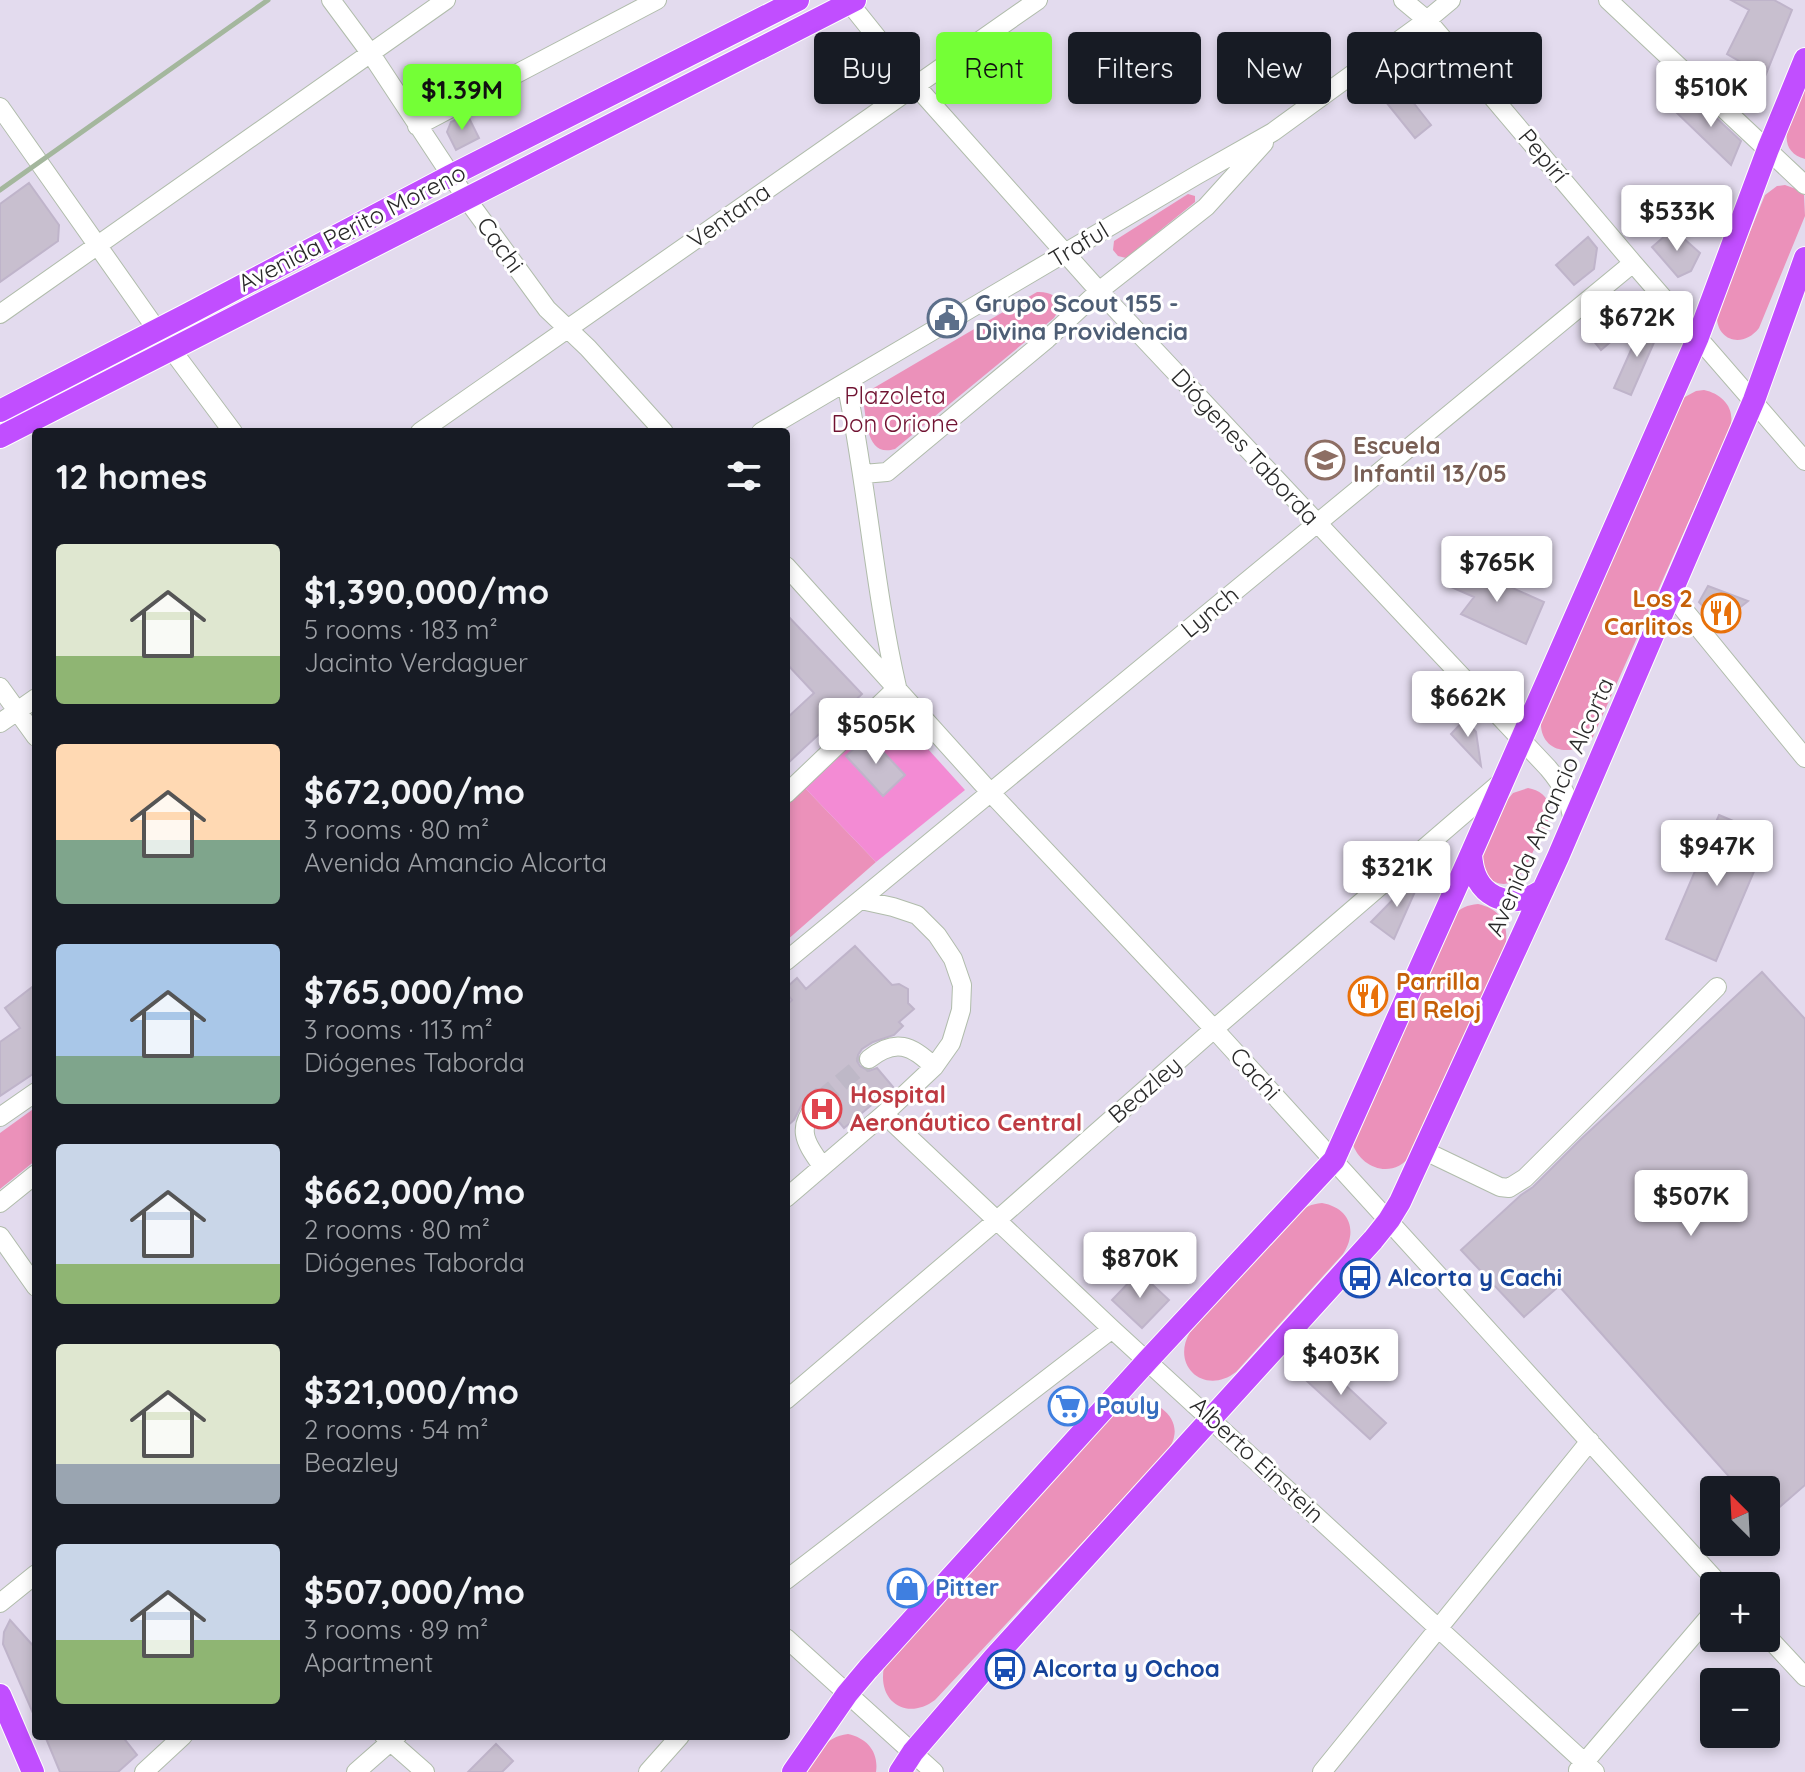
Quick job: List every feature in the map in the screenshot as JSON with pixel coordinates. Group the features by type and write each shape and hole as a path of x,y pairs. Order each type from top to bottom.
{"main road":[{"name":"Avenida Perito Moreno","path":"0,411 450,176 798,0"},
{"name":"Avenida Perito Moreno","path":"0,437 850,1"},
{"path":"793,1772 847,1694 1148,1360 1334,1160 1698,337 1805,59"},
{"name":"Avenida Amancio Alcorta","path":"900,1772 913,1752 993,1659 1389,1220 1410,1184 1573,822 1754,400 1805,258"},
{"path":"1471,854 1476,879 1484,890 1495,897 1520,901 1543,890"},
{"path":"0,1695 33,1772"}],"street":[{"name":"Cachi","path":"331,0 371,54 450,176 547,309 588,348 660,428"},
{"path":"0,314 446,0"},
{"path":"417,126 657,0"},
{"name":"Ventana","path":"920,83 1038,0"},
{"name":"Pepirí","path":"1403,0 1427,20 1805,461"},
{"name":"Traful","path":"768,428 1273,132 1451,0"},
{"path":"1608,0 1805,185"},
{"name":"Diógenes Taborda","path":"850,1 874,32"},
{"name":"Diógenes Taborda","path":"920,90 1099,291 1558,780 1570,801 1573,822"},
{"name":"Ventana","path":"426,428 890,104"},
{"path":"0,107 230,428"},
{"name":"Traful","path":"863,474 887,472 1047,339 1099,291 1206,207 1273,132"},
{"name":"Lynch","path":"790,958 1633,263"},
{"path":"790,790 897,688 887,646 863,474 846,382"},
{"name":"Cachi","path":"790,570 990,792 1214,1029 1708,1572"},
{"path":"1671,594 1805,758"},
{"path":"0,687 32,732"},
{"path":"0,723 32,701"},
{"name":"Beazley","path":"790,1397 1503,780"},
{"path":"790,1194 934,1067 951,1043 961,1010 962,985 953,959 937,935 917,915 861,900"},
{"path":"1425,1151 1500,1187 1509,1188 1525,1178 1717,987"},
{"path":"869,1059 883,1049 906,1047 917,1051 934,1067"},
{"path":"0,1117 32,1095"},
{"path":"820,1100 803,1128 807,1143 822,1166"},
{"name":"Alberto Einstein","path":"884,1114 1112,1329 1438,1627 1586,1769"},
{"path":"0,1203 32,1177"},
{"path":"0,1236 32,1281"},
{"path":"790,1577 1112,1329"},
{"path":"1322,1772 1590,1441"},
{"path":"0,1603 32,1577"},
{"path":"1586,1769 1700,1628"},
{"path":"790,1642 934,1772"},
{"path":"1780,1650 1805,1677"},
{"path":"144,1772 179,1740"},
{"path":"356,1772 388,1740"},
{"path":"392,1740 425,1772"},
{"path":"648,1772 676,1740"}],"green space":[{"path":"1805,87 1805,159 1790,149 1787,132"},
{"path":"1785,185 1804,195 1805,216 1759,328 1745,339 1730,339 1720,329 1717,312 1765,195 1777,186"},
{"path":"1188,194 1195,196 1195,202 1126,258 1118,256 1113,250 1114,241"},
{"name":"Plazoleta Don Orione","path":"1037,292 1049,293 1056,298 1059,307 1054,318 895,449 885,450 873,443 863,400 872,389"},
{"path":"1704,390 1726,403 1731,415 1730,428 1593,737 1586,744 1568,750 1552,746 1542,732 1541,721 1683,398"},
{"path":"804,787 876,862 790,937 790,801"},
{"path":"1528,788 1539,792 1547,800 1550,808 1548,821 1519,876 1505,884 1496,882 1486,876 1481,856 1508,799 1513,793"},
{"path":"1478,904 1493,910 1502,919 1506,932 1505,947 1411,1155 1404,1163 1387,1169 1369,1165 1352,1142 1453,915 1464,907"},
{"path":"32,1110 32,1163 0,1189 0,1133"},
{"path":"1322,1203 1339,1210 1349,1222 1350,1237 1343,1254 1236,1372 1213,1381 1194,1374 1184,1356 1190,1332 1297,1214 1308,1206"},
{"path":"1138,1398 1159,1406 1173,1422 1173,1439 1165,1454 935,1700 914,1709 896,1704 885,1690 884,1667 1120,1403"},
{"path":"848,1734 870,1747 876,1758 876,1772 806,1772 827,1743"}],"shaded area":[{"path":"890,707 965,790 876,862 804,787"}],"building":[{"path":"1731,0 1774,0 1792,10 1753,106 1742,109 1735,102 1746,65 1727,54 1749,10"},
{"path":"449,67 459,84 432,101 422,86"},
{"path":"1693,96 1741,141 1731,165 1677,113"},
{"path":"1388,104 1414,104 1431,125 1415,138"},
{"path":"467,114 479,138 456,150 447,132 451,122"},
{"path":"29,183 59,225 58,241 0,282 0,204"},
{"path":"1673,229 1700,253 1691,271 1678,277 1652,247"},
{"path":"1588,237 1597,248 1594,269 1574,285 1556,265"},
{"path":"1635,295 1648,310 1601,350 1588,334"},
{"path":"1644,321 1659,331 1631,395 1614,388"},
{"path":"1461,565 1544,602 1526,644 1461,614 1474,597 1444,584"},
{"name":"Los 2 Carlitos","path":"1708,586 1748,601 1719,624 1699,602"},
{"path":"790,618 862,694 790,761 790,715 814,693 790,667"},
{"path":"1465,719 1476,732 1481,766 1451,734"},
{"path":"868,736 905,775 883,796 846,756"},
{"path":"1719,815 1769,836 1716,961 1666,939"},
{"path":"1425,869 1394,939 1371,922"},
{"path":"855,946 892,985 899,984 908,989 908,1003 914,1009 899,1022 903,1026 894,1035 873,1042 858,1055 860,1066 869,1071 877,1068 893,1087 844,1128 828,1109 832,1102 831,1095 827,1090 816,1089 803,1102 790,1124 790,984 797,978 806,989"},
{"path":"1762,972 1805,1019 1805,1485 1780,1507 1780,1476 1729,1476 1559,1286 1524,1317 1461,1250 1533,1187"},
{"path":"32,987 32,1075 0,1096 0,1042 20,1028 5,1008"},
{"path":"1139,1272 1169,1300 1142,1328 1112,1300"},
{"path":"1312,1354 1386,1423 1370,1439 1296,1371"},
{"path":"10,1620 32,1645 32,1711 3,1644"},
{"path":"47,1740 125,1740 137,1755 118,1772 60,1772"},
{"path":"496,1744 513,1761 502,1772 468,1772"}],"tunnel":[{"path":"820,1100 869,1059"}],"railway":[{"path":"0,190 268,0"}],"place":[{"name":"Grupo Scout 155 - Divina Providencia","path":"947,318"},
{"name":"Escuela Infantil 13/05","path":"1325,460"},
{"name":"Los 2 Carlitos","path":"1721,613"},
{"name":"Parrilla El Reloj","path":"1368,996"},
{"name":"Hospital Aeronáutico Central","path":"822,1109"},
{"name":"Alcorta y Cachi","path":"1360,1278"},
{"name":"Pauly","path":"1068,1406"},
{"name":"Pitter","path":"907,1588"},
{"name":"Alcorta y Ochoa","path":"1005,1669"}]}
